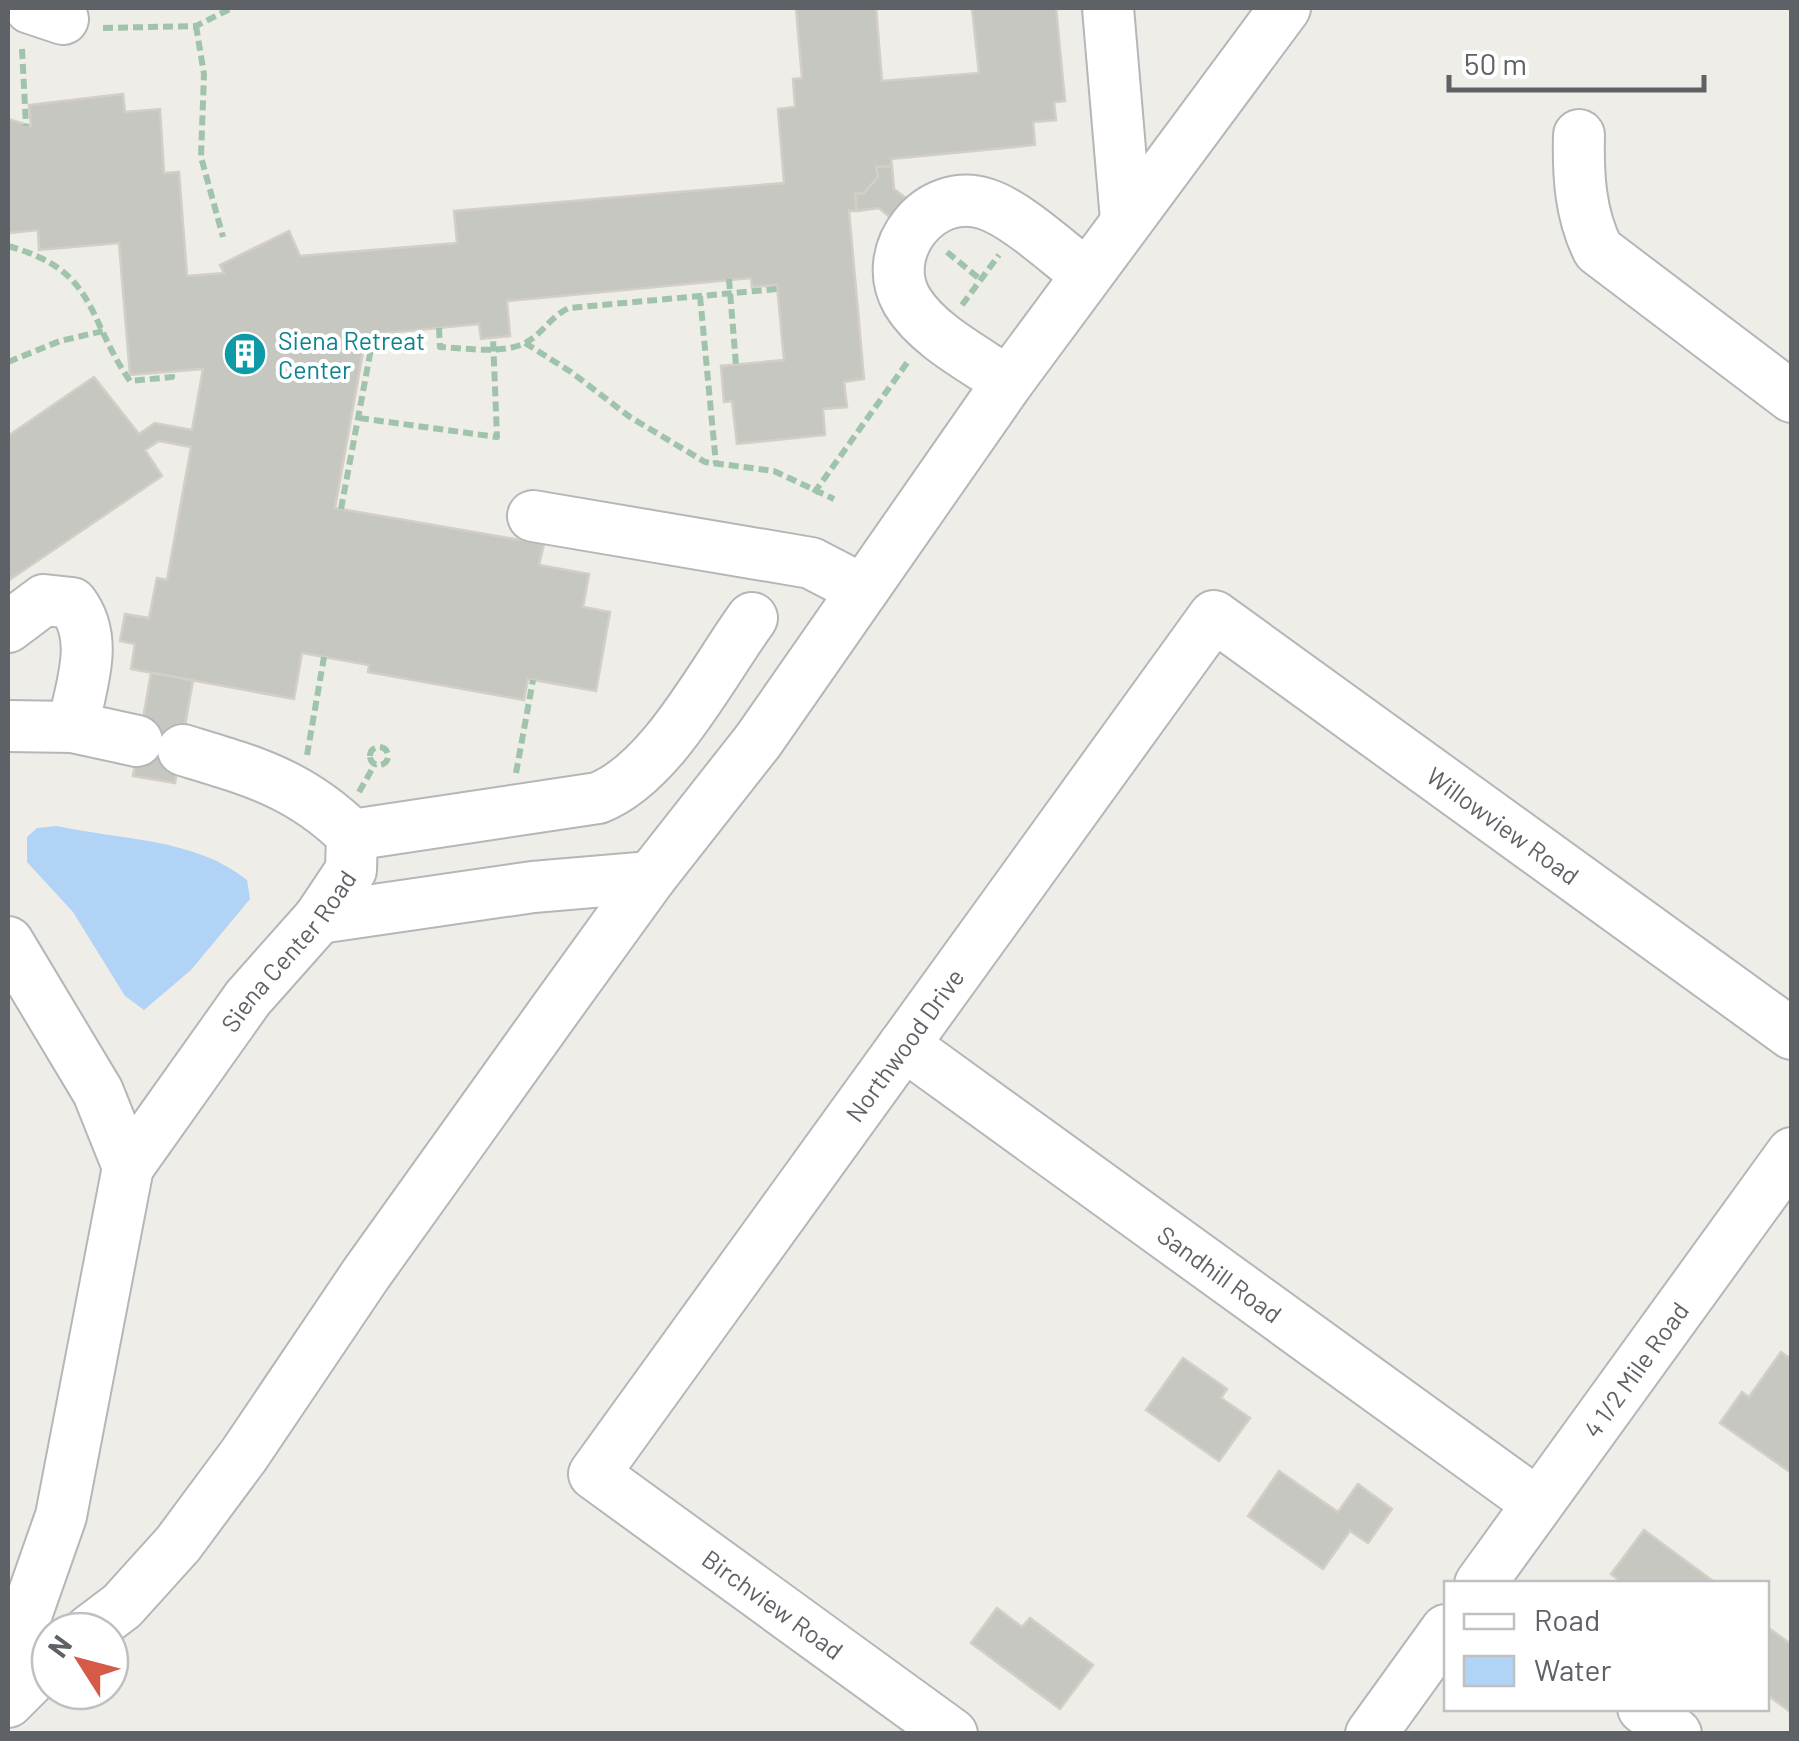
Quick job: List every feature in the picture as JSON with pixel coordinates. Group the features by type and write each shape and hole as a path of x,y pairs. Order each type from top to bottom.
{"street":[{"path":"1108,8 1126,220"},
{"path":"115,1611 189,1529 651,877 758,741 1008,382 1284,8"},
{"path":"1579,135 1578,177 1589,232 1598,250 1792,398"},
{"path":"1008,382 926,344 898,275 900,250 915,225 934,208 959,200 987,204 1086,274"},
{"path":"533,516 812,562 863,590"},
{"path":"8,626 44,600 72,603 85,620 88,652 73,726"},
{"name":"Willowview Road","path":"1214,616 1792,1034"},
{"name":"Northwood Drive","path":"594,1474 1214,616"},
{"path":"353,818 598,798 624,788 647,765 752,618"},
{"name":"Siena Center Road","path":"8,726 73,726 160,745 279,780 353,818 351,870 320,918 248,998 128,1167 61,1516 8,1667"},
{"path":"320,918 533,886 651,877"},
{"path":"8,942 98,1092 128,1167"},
{"name":"Sandhill Road","path":"904,1045 1537,1503"},
{"name":"4 1/2 Mile Road","path":"1482,1581 1792,1153"},
{"name":"Birchview Road","path":"594,1474 952,1734"},
{"path":"1371,1734 1444,1633"},
{"path":"8,1702 30,1680"},
{"path":"1646,1711 1676,1734"}],"path":[{"path":"26,126 38,20 118,31 196,26 232,8"},
{"path":"196,26 204,74 201,157 222,236"},
{"path":"814,493 1020,226"},
{"path":"8,246 53,264 72,278 88,297 130,381 172,377 172,372"},
{"path":"729,280 736,364"},
{"path":"439,328 440,346 493,348 524,343 541,326 570,308 777,289"},
{"path":"700,296 716,464"},
{"path":"8,362 60,341 103,331"},
{"path":"360,418 497,438 492,338"},
{"path":"524,343 571,372 630,417 716,464 774,470 814,493 834,499"},
{"path":"341,509 372,349 363,348"},
{"path":"304,766 324,657"},
{"path":"513,789 532,680"},
{"path":"353,818 375,764"}],"water":[{"path":"57,826 156,842 204,856 247,880 250,899 191,970 144,1010 125,996 73,912 27,862 27,837 37,828"}],"building":[{"name":"Siena Retreat Center","path":"796,8 876,8 882,81 979,73 972,8 1056,8 1065,101 1054,102 1056,120 1033,122 1035,145 891,159 892,166 876,167 878,177 864,193 855,194 857,211 849,211 864,379 844,382 847,407 823,409 825,435 737,444 732,401 724,402 721,366 784,360 777,285 752,287 751,278 507,301 510,336 481,339 479,324 366,335 335,508 544,544 539,565 589,574 583,607 610,612 596,691 528,679 524,700 368,672 369,665 302,653 294,699 131,669 135,644 120,641 125,614 149,618 157,578 167,580 191,447 159,441 145,450 162,476 8,581 8,436 94,377 139,434 155,423 192,430 203,369 130,375 119,243 39,250 38,230 8,233 8,119 31,126 29,105 123,94 125,112 160,109 164,173 179,172 187,276 224,273 220,265 289,231 300,256 457,243 454,211 784,183 778,109 795,107 793,79 802,78"},
{"path":"892,166 894,189 915,205 899,225 879,208 857,211 855,194 864,193 878,177 876,167"},
{"path":"151,673 193,680 175,783 133,776"},
{"path":"1781,1352 1792,1360 1790,1472 1720,1423 1742,1392 1749,1397"},
{"path":"1183,1358 1227,1389 1221,1398 1250,1418 1219,1461 1146,1410"},
{"path":"1279,1471 1338,1512 1358,1484 1392,1509 1368,1543 1350,1531 1323,1569 1248,1516"},
{"path":"1644,1530 1713,1581 1620,1581 1611,1574"},
{"path":"997,1608 1022,1627 1030,1618 1093,1665 1060,1709 971,1643"},
{"path":"1769,1628 1792,1645 1792,1713 1769,1696"}],"place":[{"name":"Siena Retreat Center","path":"245,354"}]}
